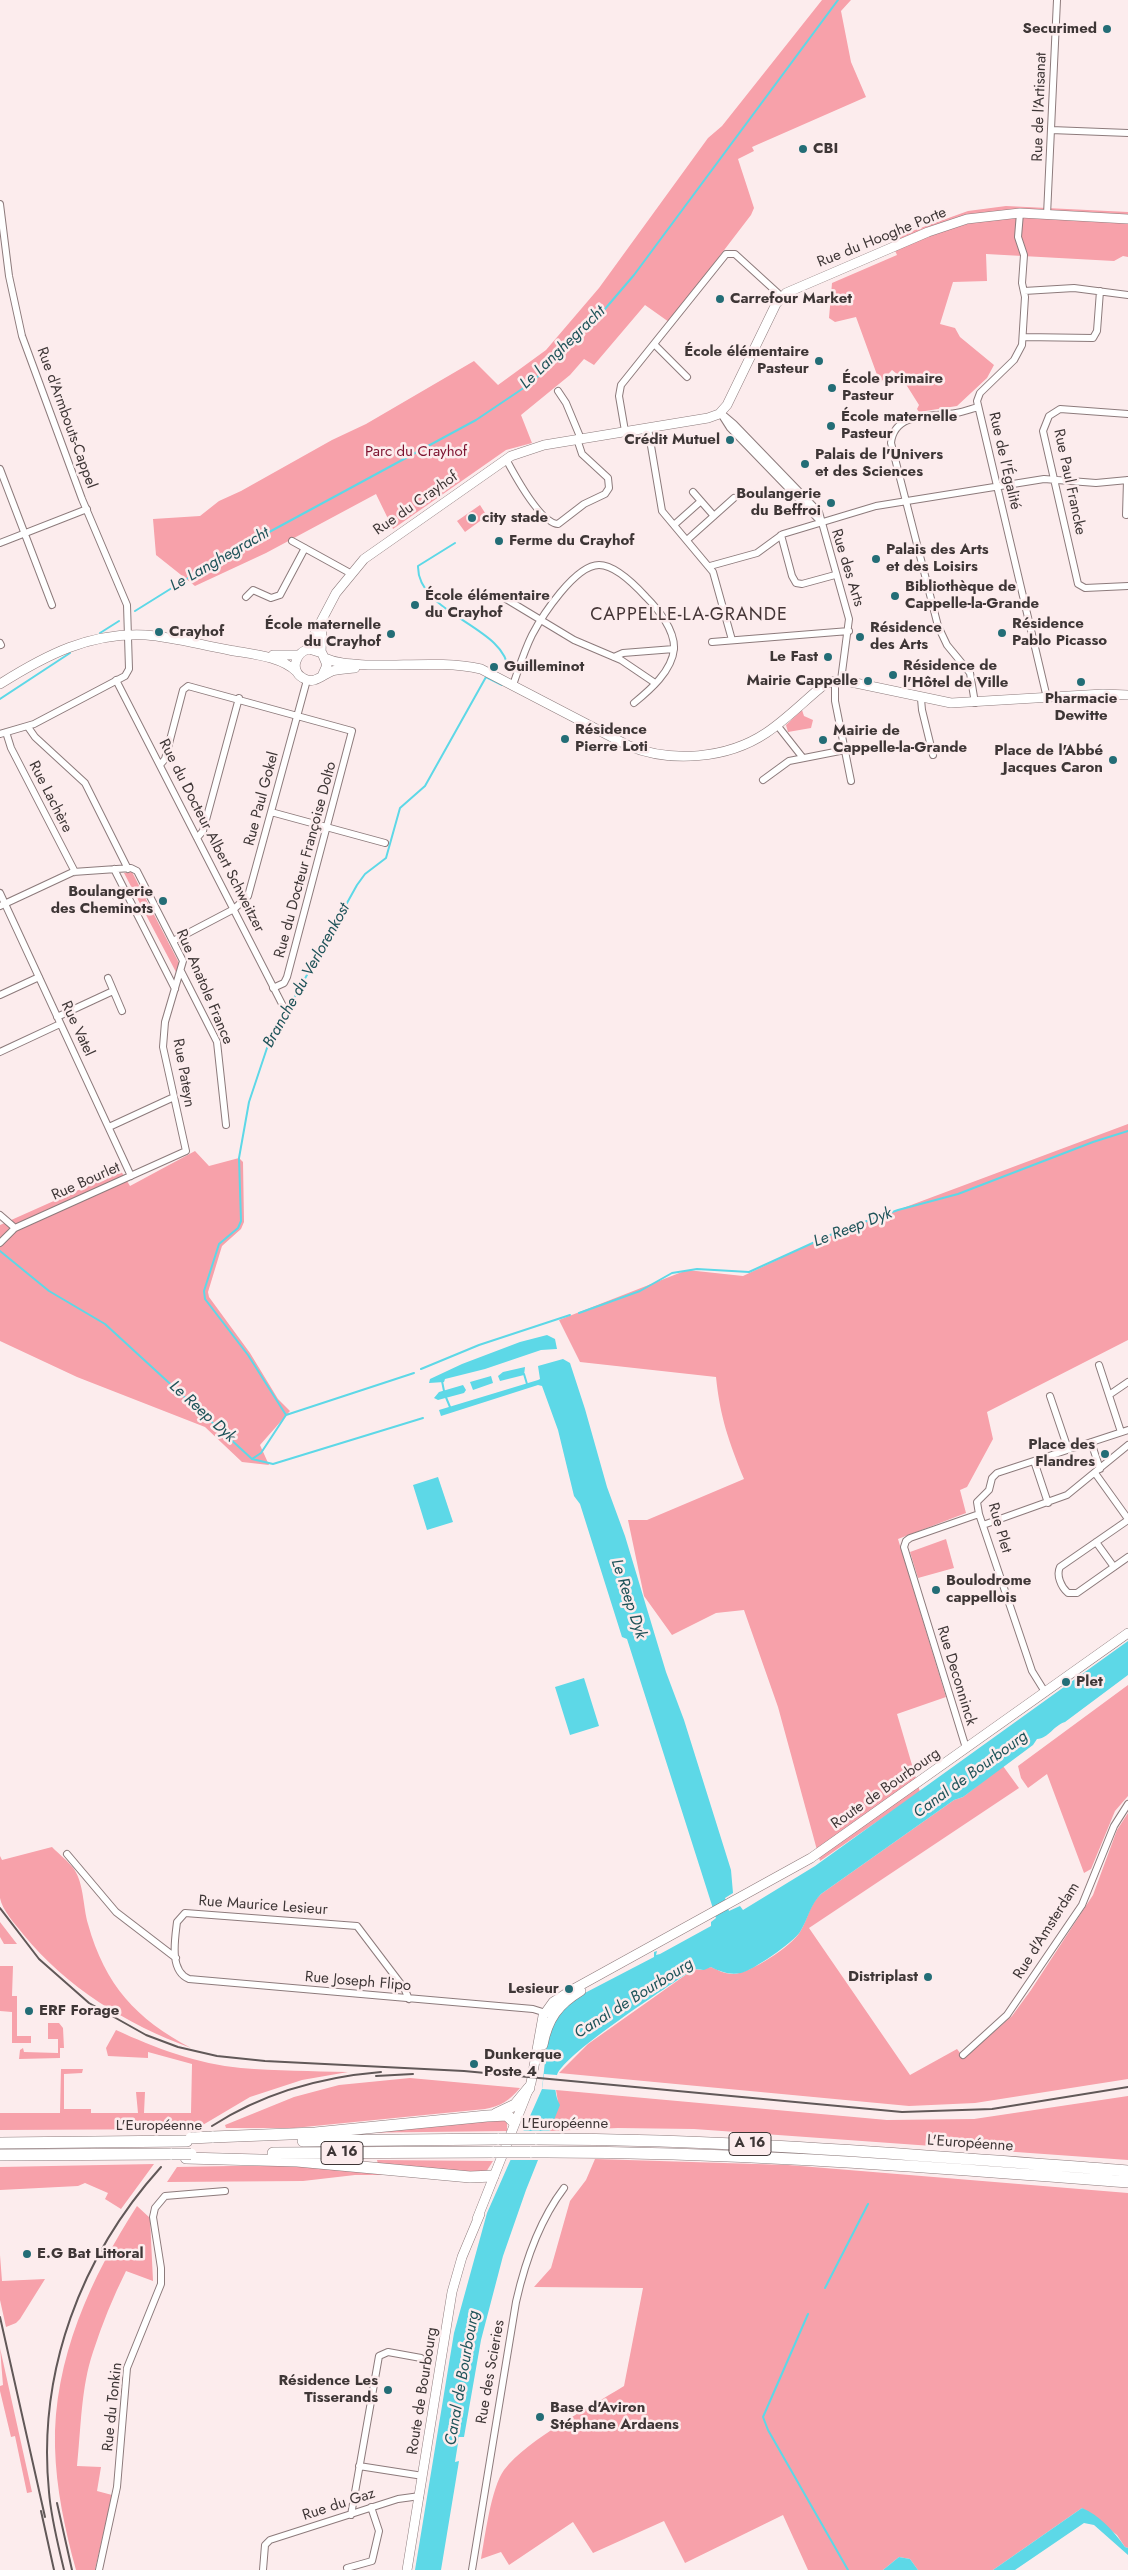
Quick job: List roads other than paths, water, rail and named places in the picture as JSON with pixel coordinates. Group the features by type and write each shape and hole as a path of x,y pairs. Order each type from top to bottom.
{"highway":[{"path":"486,2116 511,2107 529,2088"},
{"path":"209,2139 314,2133 486,2116 509,2116 515,2127"},
{"path":"0,2137 74,2142"},
{"name":"L'Européenne","path":"0,2143 209,2139 565,2139 714,2142 1128,2172"},
{"name":"L'Européenne","path":"0,2155 122,2154 188,2156 560,2152 723,2155 1128,2182"},
{"path":"0,2161 76,2155"},
{"path":"188,2156 297,2161 494,2178"},
{"path":"935,2157 1128,2166"},
{"path":"998,2172 1128,2187"}],"street":[{"name":"Rue de l'Artisanat","path":"1047,215 1057,0"},
{"path":"1051,130 1128,133"},
{"name":"Rue d'Armbouts-Cappel","path":"0,204 9,276 21,332 87,509 127,605 129,670 125,676 116,680"},
{"name":"Rue du Hooghe Porte","path":"781,296 941,227 981,217 1020,213 1128,219"},
{"name":"Rue de l'Égalité","path":"1020,213 1018,237 1024,254 1023,338 1016,358 980,393 978,407 1047,698"},
{"path":"624,431 619,396 620,387 729,253 735,254 781,296 731,397 721,413"},
{"path":"1024,291 1056,288 1128,295"},
{"path":"1023,338 1093,338 1098,328 1100,291"},
{"path":"654,344 687,377"},
{"path":"506,459 530,498 549,522 558,524 584,504 605,494 609,488 606,476 582,454 579,439 566,403 558,391"},
{"path":"975,703 970,673 947,645 939,631 891,449 892,437 897,428 910,418 960,413 978,407"},
{"name":"Rue Paul Francke","path":"1128,414 1066,408 1051,413 1045,422 1043,431 1078,584 1085,588 1128,586"},
{"name":"Rue du Crayhof","path":"302,652 350,573 382,544 506,459 535,447 708,418 721,413"},
{"name":"Rue des Arts","path":"721,413 734,424 817,510 848,616 848,631 835,701 851,781"},
{"path":"648,428 662,511 710,566 716,577 732,640"},
{"path":"0,469 52,605"},
{"path":"710,566 757,553 781,535 863,509 997,488 1041,479 1096,483 1127,480 1126,514"},
{"path":"693,492 714,516"},
{"path":"687,540 734,498"},
{"path":"674,525 701,501"},
{"path":"0,543 87,509"},
{"path":"781,535 792,576 796,583 804,584 835,575"},
{"path":"292,541 350,573"},
{"path":"246,597 254,590 271,598 278,596 305,548"},
{"path":"513,685 529,643 542,619 558,596 576,577 593,566 603,566 626,579 651,602 670,630 674,649 670,663 655,684 634,703"},
{"path":"506,599 574,640 614,657 655,684"},
{"name":"Rue du Crayhof","path":"323,655 321,637 326,613"},
{"path":"712,642 848,631"},
{"path":"0,684 42,658 66,648 90,640 129,635 150,636 245,653 283,663 307,680 314,680 342,669 388,666"},
{"path":"245,653 284,656 313,649 338,663 388,666 467,666 493,674 629,746 659,754 702,755 730,749 756,739 777,725 825,684 838,681 921,699 951,703 1103,694 1128,695"},
{"path":"614,657 623,653 674,649"},
{"path":"297,672 295,663 302,652"},
{"path":"322,676 326,668 323,655"},
{"path":"3,733 28,727 116,680"},
{"name":"Rue du Docteur Albert Schweitzer","path":"116,680 282,1004"},
{"name":"Rue Paul Gokel","path":"173,941 244,902 249,893 307,680"},
{"path":"160,765 165,758 186,687 192,686 298,714"},
{"path":"197,838 203,831 239,698"},
{"path":"921,699 932,755"},
{"name":"Rue du Docteur Françoise Dolto","path":"273,988 286,980 328,828 352,731 298,714"},
{"path":"777,725 803,758"},
{"name":"Rue Anatole France","path":"28,727 34,737 84,783 128,869 138,873 183,960 181,971 217,1042 226,1125"},
{"name":"Rue Lachère","path":"3,733 75,872"},
{"path":"763,780 787,762 845,750"},
{"path":"271,812 385,844"},
{"name":"Rue Anatole France","path":"114,869 175,989"},
{"path":"2,905 75,872 128,869"},
{"name":"Rue Vatel","path":"0,893 2,905 39,977 131,1176"},
{"name":"Rue Pateyn","path":"181,971 165,1022 163,1045 186,1150"},
{"path":"0,995 39,977"},
{"path":"108,978 122,1011"},
{"path":"57,1017 113,991"},
{"path":"0,1052 60,1024"},
{"path":"109,1127 174,1097"},
{"name":"Rue Bourlet","path":"0,1243 15,1228 186,1150"},
{"path":"0,1215 15,1228"},
{"path":"1099,1365 1121,1432"},
{"path":"1108,1395 1128,1382"},
{"path":"1050,1396 1068,1449"},
{"path":"1128,1430 1091,1442 1098,1471 1128,1519 1060,1567 1059,1573 1065,1590 1074,1594 1128,1557"},
{"name":"Rue Plet","path":"1045,1692 1036,1678 1029,1660 979,1514 978,1501 990,1486 991,1479 997,1473 1091,1442"},
{"path":"983,1525 1048,1503 1070,1493 1128,1445"},
{"path":"1034,1461 1048,1503"},
{"name":"Rue Deconninck","path":"966,1748 904,1547 906,1541 910,1538 979,1514"},
{"path":"1096,1542 1114,1567"},
{"name":"Route de Bourbourg","path":"407,2570 452,2292 460,2263 477,2220 534,2085 553,2002 565,1993 649,1949 816,1855 1128,1633"},
{"name":"Rue d'Amsterdam","path":"963,2055 1008,2015 1082,1905 1114,1826 1128,1804"},
{"path":"67,1854 116,1912 176,1958"},
{"name":"Rue Maurice Lesieur","path":"176,1958 177,1922 185,1913 356,1926 361,1928 404,1988 409,1999"},
{"name":"Rue Joseph Flipo","path":"176,1958 179,1973 192,1980 409,1999 549,2014"},
{"name":"Route de Bourbourg","path":"515,2127 534,2070 540,2028 549,2014"},
{"name":"Route de Bourbourg","path":"477,2220 494,2178"},
{"name":"Rue des Scieries","path":"472,2570 517,2296 539,2232 552,2204 564,2188"},
{"name":"Rue du Tonkin","path":"99,2570 117,2487 128,2368 162,2281 153,2225 154,2211 165,2196 225,2191"},
{"path":"351,2515 380,2354 388,2352 421,2358"},
{"path":"359,2466 423,2476"},
{"name":"Rue du Gaz","path":"264,2570 267,2541 408,2496 420,2496"},
{"path":"348,2568 372,2561 379,2532 371,2507"}],"water":[{"path":"547,1335 555,1339 557,1349 541,1350 485,1369 445,1379 444,1382 429,1383 430,1379 462,1364 520,1342"},
{"name":"Canal de Bourbourg","path":"563,1359 570,1363 607,1487 625,1536 666,1672 684,1720 731,1870 733,1893 725,1898 729,1911 740,1906 743,1910 815,1866 1128,1641 1128,1675 1048,1734 1037,1739 1033,1745 963,1797 954,1800 821,1894 814,1903 796,1937 772,1955 741,1973 725,1973 711,1967 704,1970 694,1969 597,2036 564,2065 557,2075 556,2082 556,2094 560,2105 526,2190 503,2256 481,2340 464,2437 459,2437 455,2462 459,2461 441,2570 415,2570 454,2333 487,2213 542,2089 548,2033 559,2011 581,1995 654,1957 654,1952 657,1951 656,1955 660,1954 711,1926 711,1922 716,1918 627,1639 622,1637 580,1504 574,1496 558,1430 542,1386 538,1385 441,1416 439,1410 538,1380 540,1379 538,1366"},
{"path":"525,1367 524,1375 500,1381 498,1376 503,1372"},
{"path":"491,1376 493,1383 473,1390 470,1382"},
{"path":"463,1385 466,1390 464,1393 438,1400 434,1398 439,1392"},
{"path":"438,1477 453,1522 427,1530 413,1485"},
{"path":"584,1678 599,1726 570,1735 555,1687"},
{"path":"1082,2508 1100,2519 1111,2529 1125,2547 1128,2548 1128,2555 1094,2525 1084,2523 1015,2570 993,2570"},
{"path":"899,2557 910,2559 918,2570 883,2570"}],"waterway":[{"name":"Le Langhegracht","path":"135,611 212,563 476,420 531,383 593,323 634,275 838,0"},
{"name":"Branche du Verlorenkost","path":"455,543 418,566 422,582 432,596 446,609 493,642 504,655 508,670"},
{"name":"Le Langhegracht","path":"100,633 119,621"},
{"name":"Le Langhegracht","path":"0,699 70,653"},
{"name":"Branche du Verlorenkost","path":"286,1415 248,1355 205,1299 204,1291 219,1244 238,1228 241,1221 239,1158 249,1102 268,1045 357,885 365,874 386,858 400,808 425,786 486,677 502,685"},
{"name":"Le Reep Dyk","path":"579,1313 640,1291 672,1273 697,1269 749,1272 839,1231 898,1210 958,1194 1093,1142 1128,1131"},
{"name":"Le Reep Dyk","path":"0,1251 49,1291 105,1324 252,1459 261,1453 286,1415 414,1373"},
{"name":"Le Reep Dyk","path":"421,1369 479,1345 570,1315"},
{"path":"524,1374 527,1384"},
{"path":"442,1381 444,1391"},
{"path":"445,1395 450,1407"},
{"name":"Le Reep Dyk","path":"252,1459 273,1464 423,1418"},
{"path":"825,2288 868,2204"},
{"path":"808,2314 763,2417 768,2430 848,2570"}],"railway":[{"path":"0,1908 39,1959 89,2003 146,2035 178,2047 217,2056 265,2061 464,2071 902,2112 992,2109 1128,2087"},
{"path":"212,2126 251,2104 293,2088 336,2078 381,2072"},
{"path":"376,2076 413,2074"},
{"path":"64,2570 50,2502 47,2447 50,2403 58,2360 70,2318 87,2277 108,2238 133,2202 161,2167"},
{"path":"0,2317 45,2517"},
{"path":"57,2503 72,2570"},
{"path":"41,2511 54,2570"}],"place":[{"name":"Securimed","path":"1107,29"},
{"name":"CBI","path":"803,149"},
{"name":"Carrefour Market","path":"720,299"},
{"name":"École élémentaire Pasteur","path":"819,361"},
{"name":"École primaire Pasteur","path":"832,388"},
{"name":"École maternelle Pasteur","path":"831,426"},
{"name":"Crédit Mutuel","path":"730,440"},
{"name":"Palais de l'Univers et des Sciences","path":"805,464"},
{"name":"Boulangerie du Beffroi","path":"831,503"},
{"name":"city stade","path":"472,518"},
{"name":"Ferme du Crayhof","path":"499,541"},
{"name":"Palais des Arts et des Loisirs","path":"876,559"},
{"name":"Bibliothèque de Cappelle-la-Grande","path":"895,596"},
{"name":"École élémentaire du Crayhof","path":"415,605"},
{"name":"Crayhof","path":"159,632"},
{"name":"Résidence Pablo Picasso","path":"1002,633"},
{"name":"École maternelle du Crayhof","path":"391,634"},
{"name":"Résidence des Arts","path":"860,637"},
{"name":"Le Fast","path":"828,657"},
{"name":"Guilleminot","path":"494,667"},
{"name":"Résidence de l'Hôtel de Ville","path":"893,675"},
{"name":"Mairie Cappelle","path":"868,681"},
{"name":"Pharmacie Dewitte","path":"1081,682"},
{"name":"Résidence Pierre Loti","path":"565,739"},
{"name":"Mairie de Cappelle-la-Grande","path":"823,740"},
{"name":"Place de l'Abbé Jacques Caron","path":"1113,760"},
{"name":"Boulangerie des Cheminots","path":"163,901"},
{"name":"Place des Flandres","path":"1105,1454"},
{"name":"Boulodrome cappellois","path":"936,1590"},
{"name":"Plet","path":"1066,1682"},
{"name":"Distriplast","path":"928,1977"},
{"name":"Lesieur","path":"569,1989"},
{"name":"ERF Forage","path":"29,2011"},
{"name":"Dunkerque Poste 4","path":"474,2064"},
{"name":"E.G Bat Littoral","path":"27,2254"},
{"name":"Résidence Les Tisserands","path":"388,2390"},
{"name":"Base d'Aviron Stéphane Ardaens","path":"540,2417"}],"district":[{"name":"CAPPELLE-LA-GRANDE","path":"689,616"}],"park label":[{"name":"Parc du Crayhof","path":"416,452"}]}
